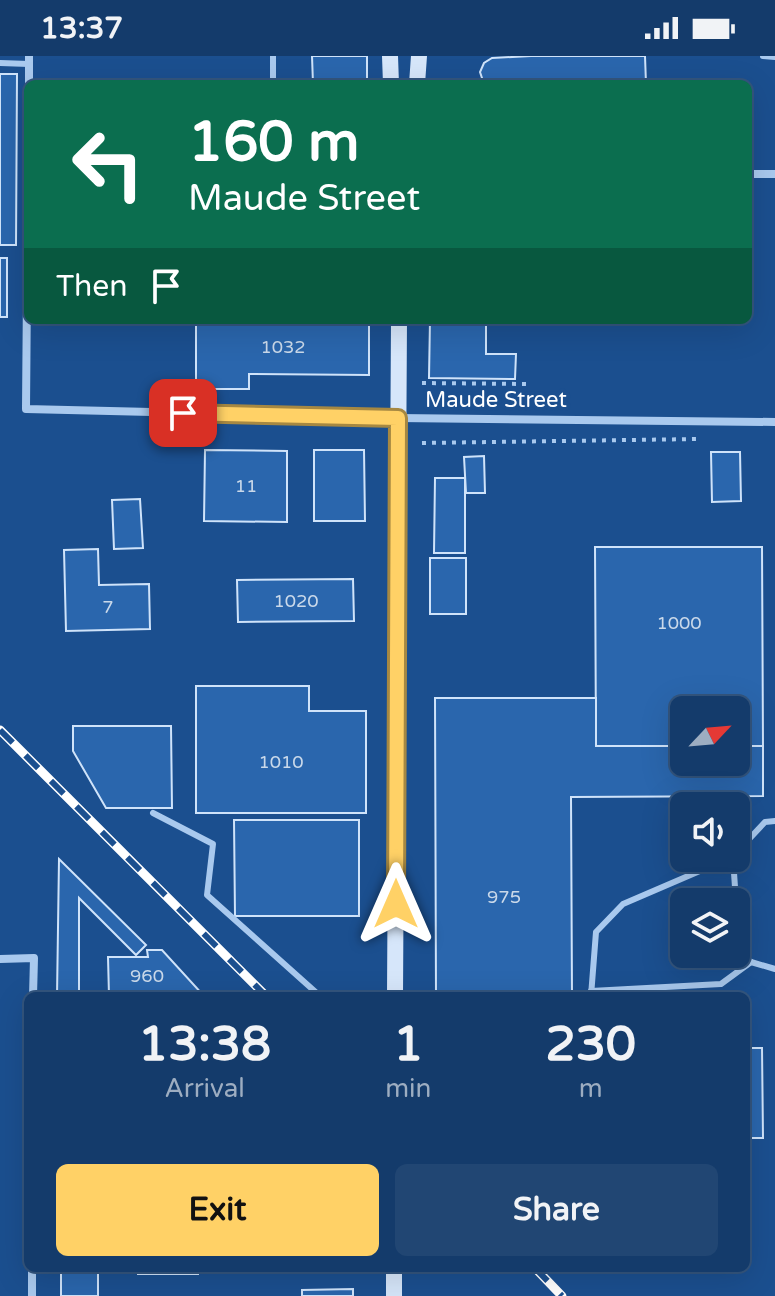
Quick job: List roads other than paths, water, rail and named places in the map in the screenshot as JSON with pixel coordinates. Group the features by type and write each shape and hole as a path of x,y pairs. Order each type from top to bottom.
{"main road":[{"path":"390,56 391,80"},
{"path":"417,80 419,56"},
{"path":"395,992 399,324"},
{"path":"394,1272 394,1296"}],"street":[{"path":"752,174 775,174"},
{"name":"Maude Street","path":"27,324 26,409 398,418 775,422"},
{"path":"0,959 34,958 33,992"},
{"path":"32,1272 32,1296"}],"lane":[{"path":"273,56 273,80"},
{"path":"763,56 775,57"},
{"path":"0,63 29,60"},
{"path":"153,813 213,844 207,895 316,992"},
{"path":"750,838 765,822 775,821"},
{"path":"591,992 596,932 623,904 696,872"},
{"path":"605,992 721,984 751,962 775,969"}],"railway":[{"path":"0,730 262,992"},
{"path":"539,1272 562,1296"}]}
